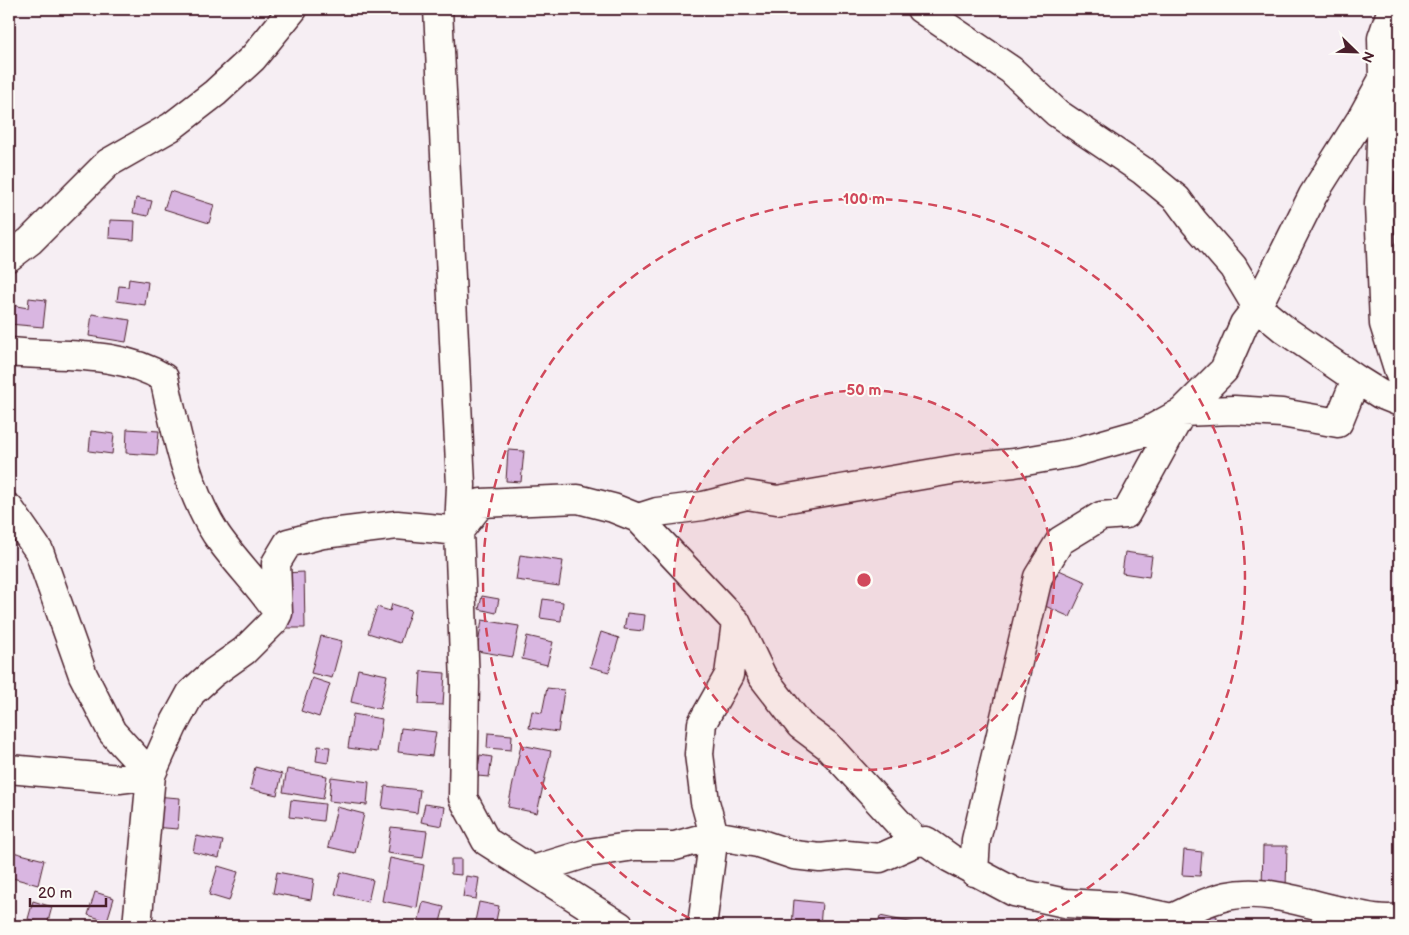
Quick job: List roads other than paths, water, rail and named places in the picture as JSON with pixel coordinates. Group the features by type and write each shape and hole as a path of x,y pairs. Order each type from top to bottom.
{"street":[{"path":"9,257 30,241 108,163 171,127 215,93 253,58 293,9"},
{"path":"438,9 461,485 459,531 466,683 463,798 486,841 620,926"},
{"path":"922,9 1011,70 1057,112 1143,171 1178,199 1194,222 1233,267 1257,307 1285,330 1356,379 1380,394 1400,402"},
{"path":"1392,9 1382,38 1383,79 1379,205 1384,324 1400,375"},
{"path":"638,518 657,512 703,506 747,495 776,500 957,469 1014,463 1072,453 1146,432 1182,412 1224,370 1244,324 1257,307 1313,195 1361,119 1383,79 1400,58"},
{"path":"9,352 93,357 137,365 164,378 182,461 202,510 232,557 278,613"},
{"path":"1182,412 1234,410 1282,413 1338,423 1356,379"},
{"path":"974,872 976,840 1038,578 1060,541 1101,516 1126,514 1182,412"},
{"path":"459,531 480,503 578,499 613,508 638,518 736,622 762,676 800,725 828,746 916,842"},
{"path":"9,508 39,551 83,675 112,732 151,775"},
{"path":"137,926 151,775 173,726 191,693 213,673 244,650 274,621 278,613 276,563 288,543 323,534 397,525 459,531"},
{"path":"702,926 714,835 705,802 699,754 702,722 729,675 736,622"},
{"path":"9,769 119,779 151,775"},
{"path":"533,870 588,853 635,846 675,846 714,835 758,843 794,855 820,858 847,855 880,858 916,842 926,841 974,872 1014,892 1065,904 1114,906 1166,923 1227,896 1257,894 1397,921"}]}
